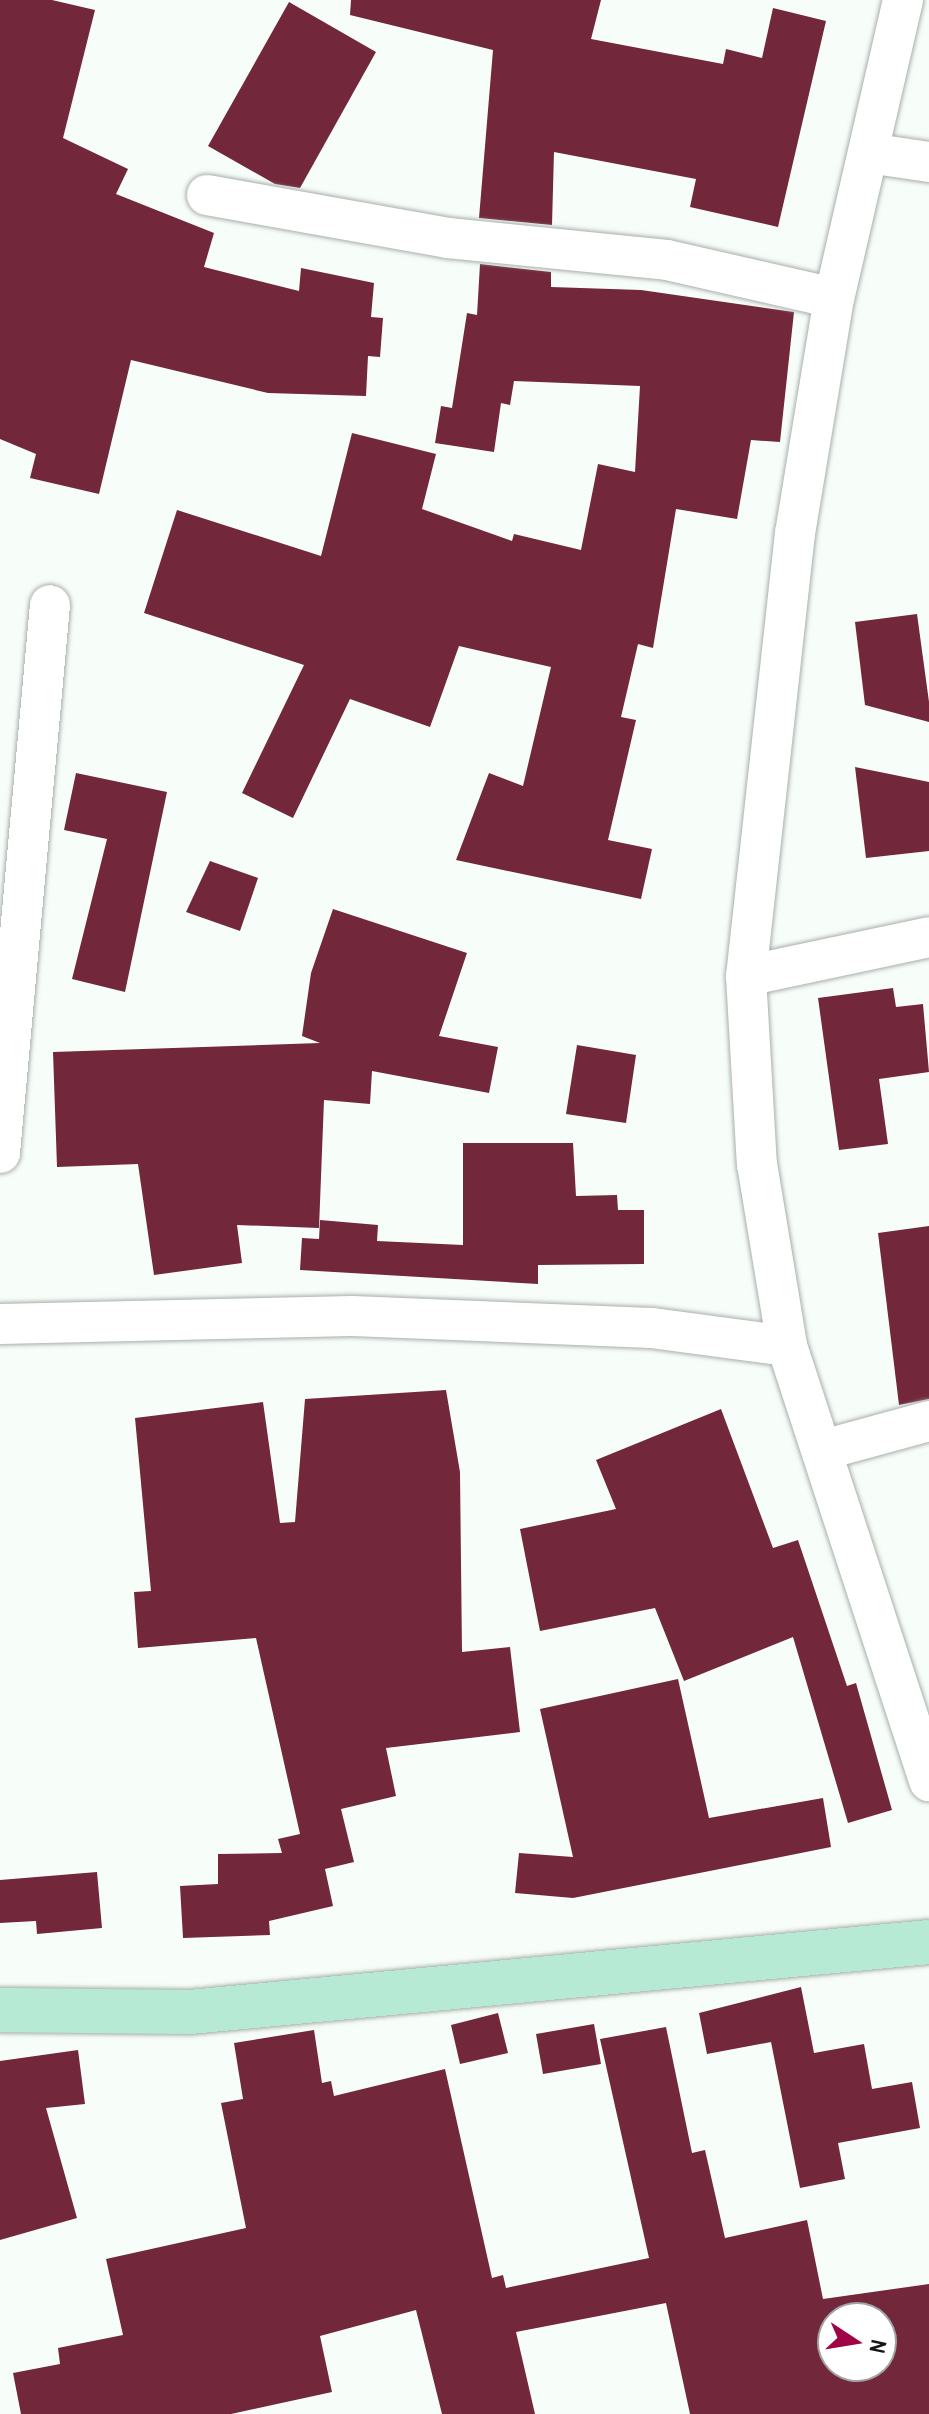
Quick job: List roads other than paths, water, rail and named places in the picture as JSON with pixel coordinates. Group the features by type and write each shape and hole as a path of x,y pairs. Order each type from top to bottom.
{"street":[{"path":"903,0 834,298 795,533 746,976 757,1164 787,1346 823,1450 870,1619 929,1781"},
{"path":"868,153 929,162"},
{"path":"207,195 448,238 667,260 834,298"},
{"path":"0,1153 13,903 50,605"},
{"path":"746,976 929,937"},
{"path":"0,1324 352,1316 652,1328 787,1346"},
{"path":"823,1450 929,1421"},
{"path":"0,2010 190,2012 929,1942"}]}
